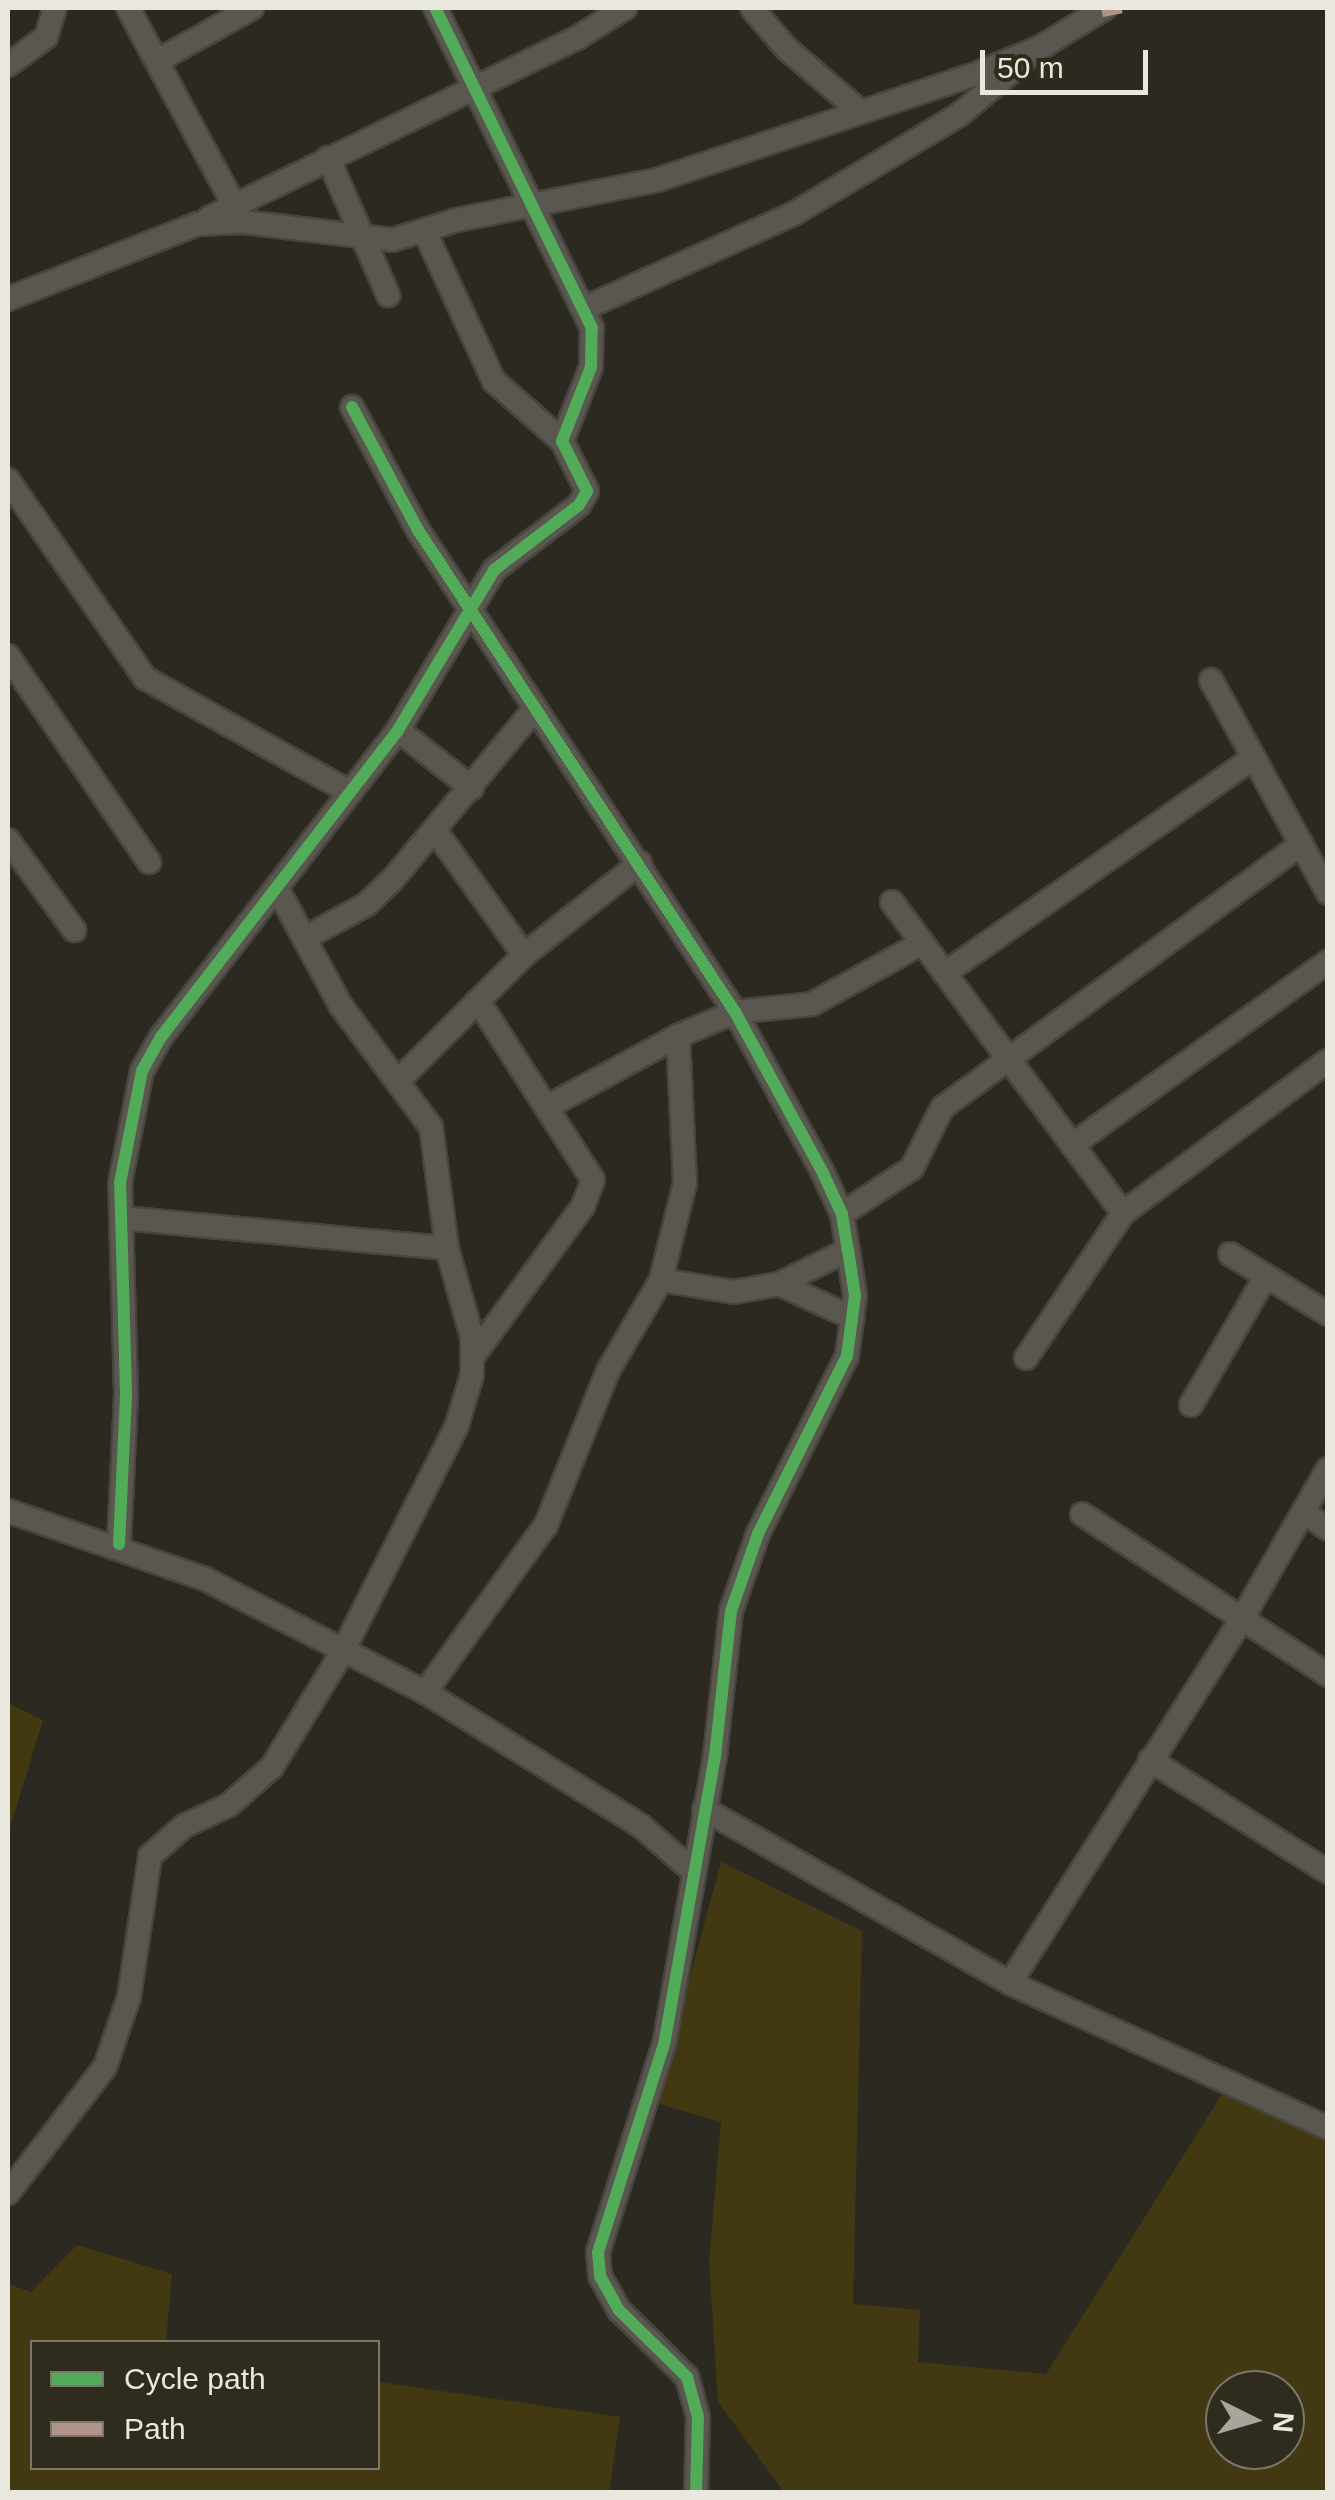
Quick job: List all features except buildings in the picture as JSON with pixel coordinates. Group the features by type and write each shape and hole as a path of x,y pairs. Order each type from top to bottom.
{"street":[{"path":"8,65 46,37 55,8"},
{"path":"128,8 239,214 363,240 425,232 657,180 1042,46"},
{"path":"157,61 252,8"},
{"path":"435,8 529,210 586,308 592,367 562,441"},
{"path":"8,300 197,224 239,214 328,158 473,84 577,38 625,8"},
{"path":"752,8 786,48 861,112"},
{"path":"586,308 795,213 958,115 1042,46 1106,8"},
{"path":"328,158 388,295"},
{"path":"118,1544 126,1393 122,1148 142,1072 161,1037 398,730 471,607 511,552 584,498 586,482 562,441 494,381 425,232"},
{"path":"352,407 418,530 735,1012 842,1214 848,1250 853,1318 847,1356 743,1569 665,2041 598,2252 600,2276 619,2310 688,2377 698,2417 696,2492"},
{"path":"8,480 17,516 145,678 350,792"},
{"path":"8,656 148,862"},
{"path":"1211,680 1328,893"},
{"path":"305,938 367,904 437,834 534,710"},
{"path":"398,730 472,788"},
{"path":"945,973 1253,758"},
{"path":"437,834 524,955"},
{"path":"8,840 74,930"},
{"path":"842,1214 912,1168 942,1108 1301,844"},
{"path":"400,1078 524,955 640,863"},
{"path":"278,888 341,1006 400,1078 431,1127 447,1248 474,1354"},
{"path":"892,902 1123,1213"},
{"path":"550,1106 678,1036 735,1012 812,1004 922,942"},
{"path":"1072,1145 1328,962"},
{"path":"8,2193 105,2067 129,1997 150,1856 184,1826 229,1805 272,1766 344,1651 457,1425 474,1354 591,1190 592,1172 478,1002"},
{"path":"426,1692 546,1524 608,1371 661,1280 685,1183 678,1036"},
{"path":"1026,1358 1123,1213 1328,1061"},
{"path":"122,1218 447,1248"},
{"path":"661,1280 734,1292 779,1284 848,1250"},
{"path":"1230,1254 1328,1314"},
{"path":"1191,1405 1266,1276"},
{"path":"779,1284 853,1318"},
{"path":"1010,1982 1242,1619 1328,1469"},
{"path":"8,1511 118,1544 205,1579 426,1692 641,1826 693,1870"},
{"path":"1302,1512 1328,1530"},
{"path":"1082,1514 1328,1675"},
{"path":"1150,1760 1328,1872"},
{"path":"704,1810 1010,1982 1328,2128"}],"shaded area":[{"path":"8,1703 43,1720 8,1834"},
{"path":"721,1862 862,1931 853,2304 920,2310 918,2362 1046,2374 1226,2088 1327,2130 1327,2492 784,2492 718,2402 709,2261 721,2122 656,2103"},
{"path":"77,2245 172,2274 166,2340 30,2340 30,2470 380,2470 380,2382 620,2417 609,2492 8,2492 8,2284 31,2292"}],"marked path":[{"path":"1102,12 1123,8"}],"cycle path":[{"path":"119,1544 126,1393 120,1183 142,1071 161,1037 398,730 494,570 579,505 587,491 562,441 591,367 592,328 435,8"},
{"path":"352,407 418,530 735,1012 822,1171 842,1214 848,1250 855,1296 847,1356 758,1534 731,1611 715,1756 665,2041 598,2252 600,2276 619,2310 687,2377 698,2417 696,2492"}]}
